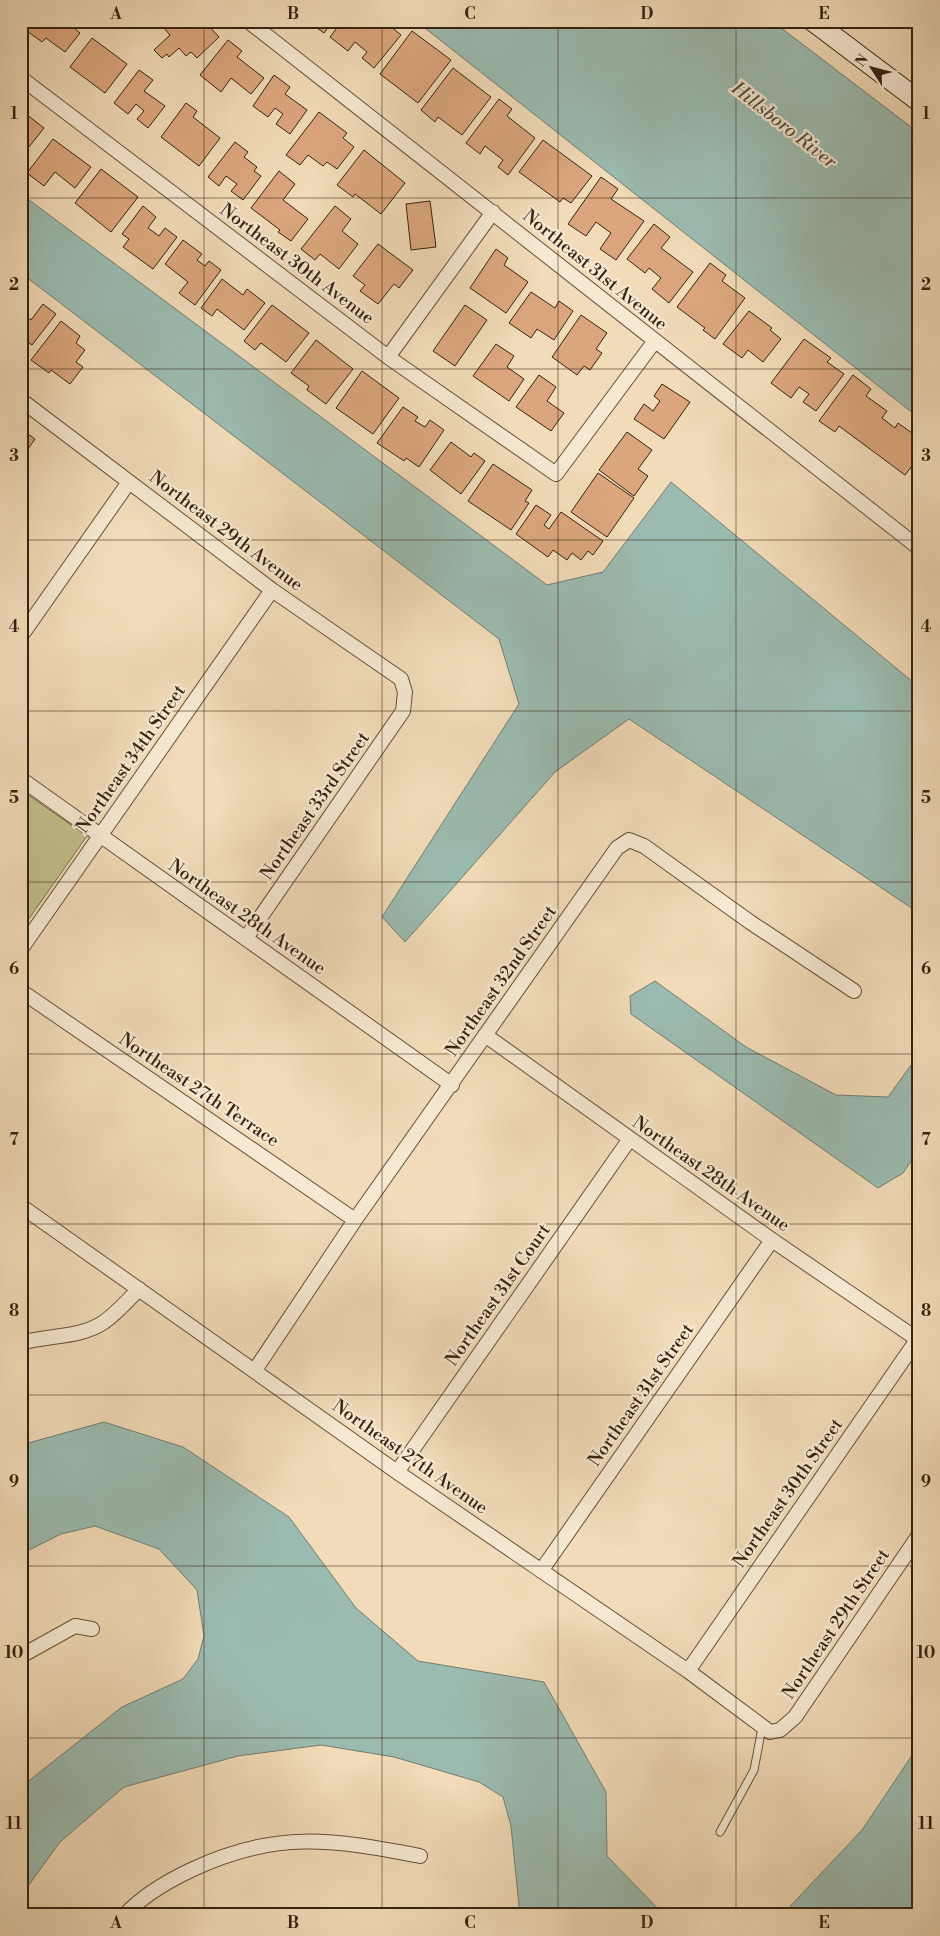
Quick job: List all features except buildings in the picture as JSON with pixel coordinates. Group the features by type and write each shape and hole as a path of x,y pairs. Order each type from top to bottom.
{"main road":[{"path":"813,21 919,101"}],"street":[{"name":"Northeast 31st Avenue","path":"248,21 493,212 654,342 919,548"},
{"name":"Northeast 30th Avenue","path":"21,78 388,357 556,474 654,342"},
{"path":"388,357 493,212"},
{"name":"Northeast 29th Avenue","path":"21,400 272,590 401,680 405,692"},
{"path":"21,636 129,482"},
{"name":"Northeast 34th Street","path":"21,949 272,590"},
{"name":"Northeast 33rd Street","path":"246,938 404,711 405,692"},
{"name":"Northeast 28th Avenue","path":"21,779 452,1085"},
{"name":"Northeast 32nd Street","path":"255,1370 356,1220 452,1085 485,1035 617,848 629,840 644,846 750,922 854,991"},
{"name":"Northeast 27th Terrace","path":"21,990 356,1220"},
{"name":"Northeast 28th Avenue","path":"485,1035 772,1240 918,1338"},
{"name":"Northeast 31st Court","path":"397,1472 630,1140"},
{"name":"Northeast 27th Avenue","path":"21,1206 397,1472 688,1671 762,1728"},
{"name":"Northeast 31st Street","path":"541,1571 772,1240"},
{"path":"21,1343 38,1338 77,1333 104,1322 139,1289"},
{"name":"Northeast 30th Street","path":"688,1671 918,1338"},
{"name":"Northeast 29th Street","path":"762,1728 770,1732 780,1730 795,1716 919,1535"},
{"path":"21,1656 75,1626 92,1629"},
{"path":"125,1915 134,1905 176,1877 221,1856 265,1845 305,1840 336,1841 420,1856"}],"lane":[{"path":"720,1832 754,1770 762,1728"}],"shaded area":[{"path":"21,790 87,836 21,930"}],"water":[{"name":"Hillsboro River","path":"416,21 772,21 919,133 919,418"},
{"path":"21,194 547,585 603,572 671,482 919,687 919,913 629,719 555,772 405,942 382,917 519,704 499,639 21,273"},
{"path":"655,981 746,1047 836,1095 888,1097 919,1054 919,1150 903,1173 878,1188 631,1014 630,996"},
{"path":"104,1422 183,1447 289,1517 356,1608 418,1661 544,1682 606,1792 607,1856 664,1915 520,1915 511,1826 503,1797 479,1782 394,1757 321,1745 238,1756 124,1787 60,1842 21,1896 21,1787 122,1707 183,1679 198,1659 204,1636 197,1590 159,1549 95,1526 61,1534 21,1554 21,1445"},
{"path":"919,1745 919,1900 908,1915 782,1915 862,1830"}]}
